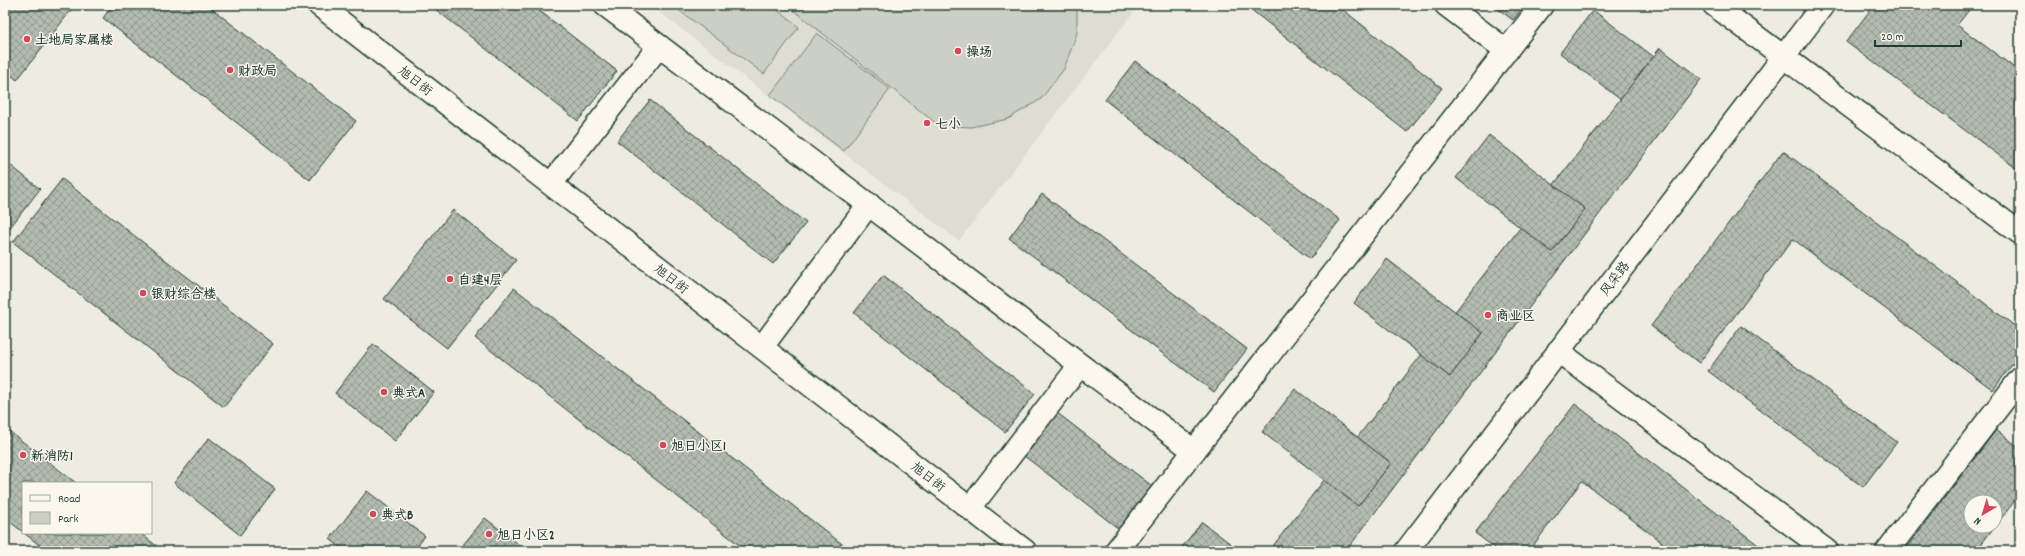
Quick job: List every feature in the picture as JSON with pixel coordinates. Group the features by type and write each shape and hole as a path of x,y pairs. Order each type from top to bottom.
{"street":[{"name":"旭日街","path":"319,5 1026,551"},
{"path":"1446,5 1506,51"},
{"path":"1116,551 1542,5"},
{"path":"1714,5 2020,233"},
{"name":"风采路","path":"1406,551 1558,350 1823,5"},
{"path":"609,6 659,46 1194,452"},
{"path":"551,184 659,46"},
{"path":"762,347 869,204"},
{"path":"1558,350 1827,551"},
{"path":"970,508 1080,365"},
{"path":"1887,551 2020,380"}],"shaded area":[{"name":"七小","path":"650,5 1139,5 959,241"}],"green space":[{"path":"672,5 771,5 799,27 764,74"},
{"name":"操场","path":"787,5 1077,5 1077,33 1064,69 1041,99 1008,119 971,127 938,125"},
{"path":"817,33 890,89 844,151 770,95"}],"building":[{"name":"土地局家属楼","path":"7,5 75,5 17,80 5,70 5,7"},
{"name":"财政局","path":"113,5 207,5 356,121 310,180 103,18"},
{"path":"430,5 532,5 617,71 578,121"},
{"path":"1245,5 1337,5 1442,88 1407,132"},
{"path":"1493,5 1525,5 1513,20"},
{"path":"1874,5 1973,5 1957,25 2020,72 2020,171 1846,42"},
{"path":"1593,10 1689,84 1656,127 1560,53"},
{"name":"商业区","path":"1660,48 1701,79 1346,551 1269,551"},
{"path":"1135,61 1340,220 1310,259 1105,100"},
{"path":"650,100 806,223 773,264 617,141"},
{"path":"1489,135 1585,209 1552,252 1456,178"},
{"path":"1783,151 2020,330 2020,354 1993,390 1793,239 1699,363 1651,326"},
{"path":"5,161 40,189 5,234"},
{"name":"银财综合楼","path":"62,179 273,344 224,407 13,242"},
{"path":"1042,194 1247,349 1214,392 1009,238"},
{"name":"自建4层","path":"453,210 516,260 447,348 384,299"},
{"path":"1387,259 1483,333 1450,377 1354,303"},
{"path":"883,275 1035,394 1005,432 854,313"},
{"name":"旭日小区1","path":"514,288 851,551 747,551 475,338"},
{"path":"1741,326 1897,442 1863,487 1708,371"},
{"name":"典式A","path":"373,344 434,392 395,441 335,393"},
{"path":"1295,389 1391,463 1358,506 1262,432"},
{"path":"1575,404 1766,551 1673,551 1582,481 1529,551 1499,551 1475,533"},
{"path":"2020,408 2020,419 2015,415"},
{"path":"1056,412 1152,486 1119,529 1023,455"},
{"name":"新消防1","path":"5,428 75,482 22,482 22,531 5,518"},
{"path":"1996,430 2020,448 2020,494 2003,516 2003,494 1963,494 1963,534 1989,534 1979,547 1984,551 1904,551"},
{"path":"209,438 275,489 240,535 174,483"},
{"name":"典式B","path":"367,491 425,536 414,551 345,551 330,539"},
{"name":"旭日小区2","path":"485,518 527,551 458,551"},
{"path":"1202,522 1240,551 1179,551"},
{"path":"25,534 141,534 163,551 47,551"}],"place":[{"name":"土地局家属楼","path":"27,39"},
{"name":"操场","path":"958,51"},
{"name":"财政局","path":"230,70"},
{"name":"七小","path":"927,123"},
{"name":"自建4层","path":"450,279"},
{"name":"银财综合楼","path":"143,293"},
{"name":"商业区","path":"1488,315"},
{"name":"典式A","path":"384,392"},
{"name":"旭日小区1","path":"663,445"},
{"name":"新消防1","path":"23,455"},
{"name":"典式B","path":"373,514"},
{"name":"旭日小区2","path":"489,534"}]}
